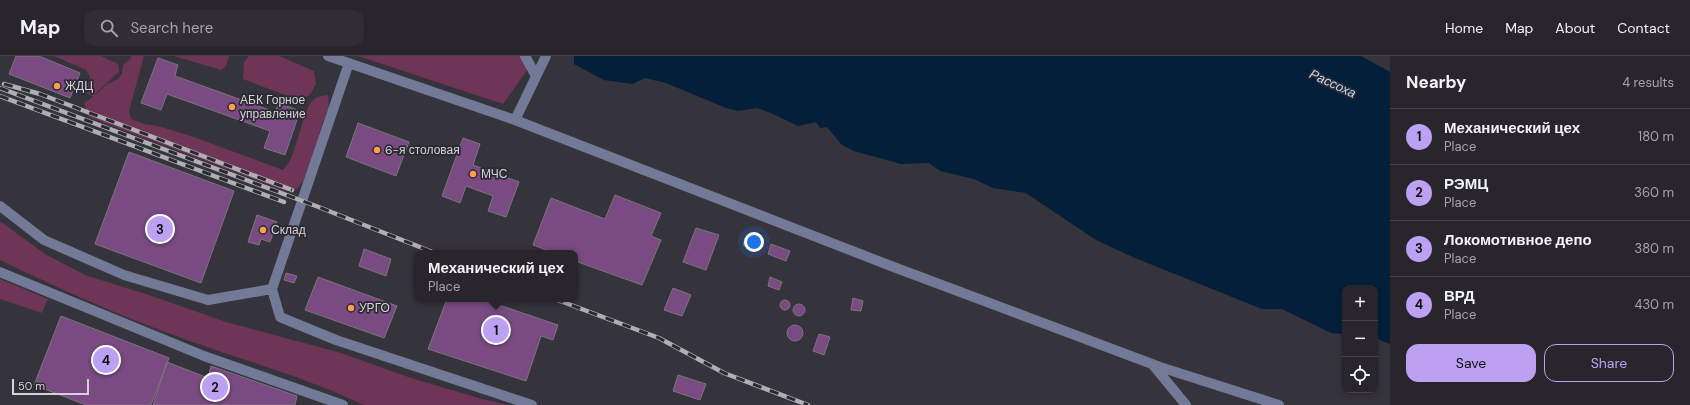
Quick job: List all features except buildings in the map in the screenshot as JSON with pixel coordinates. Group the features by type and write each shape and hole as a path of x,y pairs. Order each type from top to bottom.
{"street":[{"path":"328,56 515,120 891,266 1151,364 1279,405"},
{"path":"526,56 536,76"},
{"path":"515,120 546,56"},
{"path":"349,63 272,289 280,317 336,340 532,405"},
{"path":"0,206 44,240 124,275 208,300 272,289"},
{"path":"0,272 204,356 343,405"},
{"path":"1151,364 1186,405"}],"shaded area":[{"path":"54,56 101,56 118,64 119,72 94,96 107,84 116,80 122,74 123,65 130,59 131,56 144,56 129,111 131,119 144,124 158,126 194,137 283,170 293,154 303,120 311,103 317,97 328,95 329,107 320,131 313,159 304,180 297,189 286,191 89,117 84,103 93,97 86,92 90,77 86,70"},
{"path":"174,56 229,56 226,66 221,70"},
{"path":"249,56 279,56 314,71 316,84 310,95 298,100 243,79 244,62"},
{"path":"358,56 526,56 526,72 503,104"},
{"path":"0,221 45,254 85,275 152,296 226,322 341,353 411,378 508,405 364,405 294,376 153,328 65,291 0,260"},
{"path":"0,279 48,299 42,313 0,299"}],"water":[{"name":"Рассоха","path":"574,56 1361,56 1390,72 1390,344 1378,339 1378,285 1342,285 1342,334 1331,333 1282,309 1262,309 1135,258 1096,240 1026,193 993,188 974,179 940,171 929,163 901,164 854,151 842,145 827,127 820,128 816,122 798,126 757,108 738,111 726,108 666,83 645,78 632,84 604,80 574,64"}],"railway":[{"path":"4,84 40,94 292,190"},
{"path":"0,88 316,206 427,250"},
{"path":"0,96 284,202"},
{"path":"563,302 659,338 724,373 808,405"}],"place":[{"name":"ЖДЦ","path":"57,86"},
{"name":"АБК Горное управление","path":"232,107"},
{"name":"6-я столовая","path":"377,150"},
{"name":"МЧС","path":"473,174"},
{"name":"Локомотивное депо","path":"160,229"},
{"name":"Склад","path":"263,230"},
{"name":"УРГО","path":"351,308"},
{"name":"Механический цех","path":"496,330"},
{"name":"ВРД","path":"106,360"},
{"name":"РЭМЦ","path":"215,387"}]}
